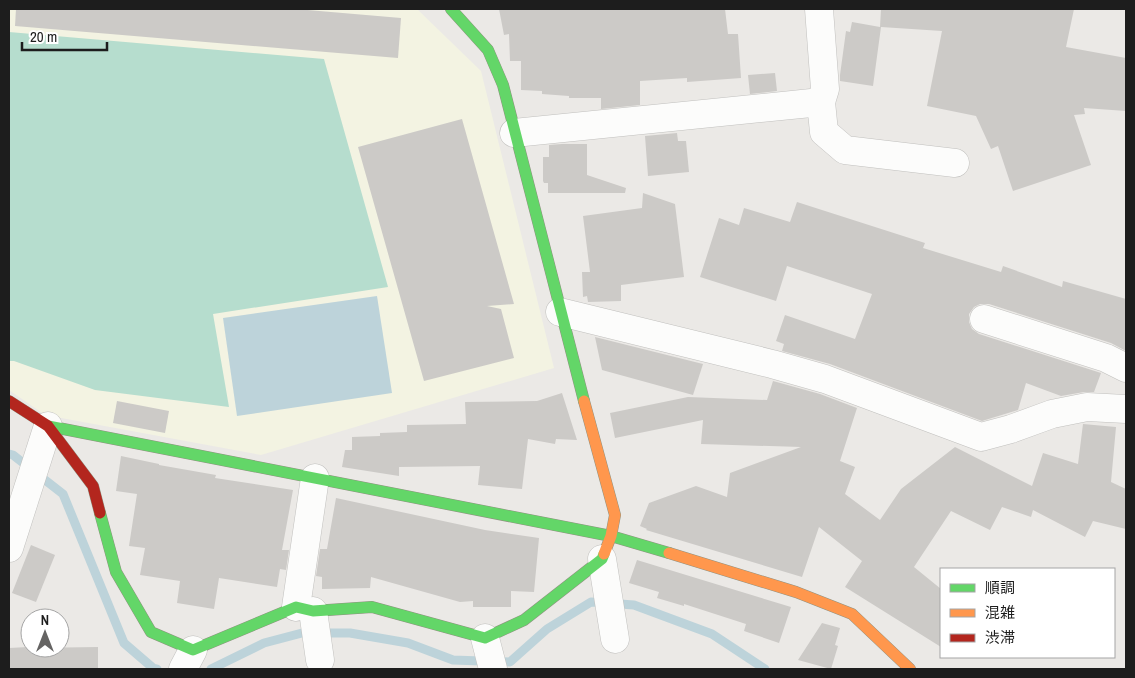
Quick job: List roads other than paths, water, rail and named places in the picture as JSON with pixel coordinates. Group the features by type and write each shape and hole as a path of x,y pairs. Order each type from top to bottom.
{"street":[{"path":"451,9 488,50 502,85 560,312 615,515 607,547 615,639"},
{"path":"819,9 826,88 821,102 824,132 845,150 955,163"},
{"path":"514,133 821,102"},
{"path":"560,312 772,364 825,379 981,437 1012,429 1052,414 1086,407 1126,409"},
{"path":"984,319 1106,358 1126,368"},
{"path":"9,401 48,426 93,486 116,572 151,632 192,663 304,609 372,608 485,638 524,620 607,547"},
{"path":"48,426 315,478 796,592 852,614 910,669"},
{"path":"9,548 48,426"},
{"path":"315,478 304,609 320,660"},
{"path":"485,638 493,669"}],"water":[{"path":"377,296 392,393 237,416 223,318"}],"waterway":[{"path":"9,454 13,455 63,494 124,643 153,668 157,669"},
{"path":"211,669 264,643 302,633 350,633 408,643 453,660 510,662 547,629 591,602 634,605 712,634 765,669"}]}
